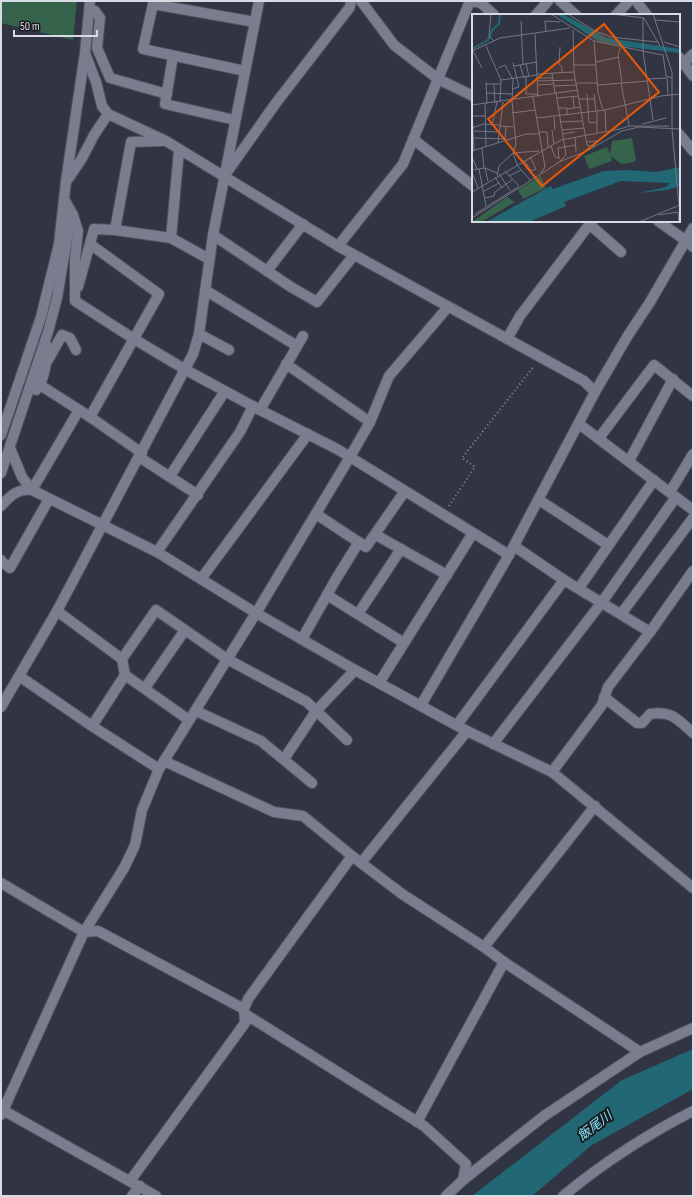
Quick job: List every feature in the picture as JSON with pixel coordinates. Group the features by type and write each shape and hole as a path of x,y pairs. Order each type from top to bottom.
{"street":[{"path":"1,435 41,317 59,244 66,181 85,53 90,1"},
{"path":"153,4 173,1"},
{"path":"1,708 57,611 186,370 193,354 199,334 209,259 224,176 259,1"},
{"path":"224,176 276,103 350,7 351,1"},
{"path":"361,1 394,45 438,79 472,96"},
{"path":"537,14 548,1"},
{"path":"560,1 575,14"},
{"path":"617,14 629,1"},
{"path":"636,1 646,14"},
{"path":"338,246 403,164 438,79 476,2 493,14"},
{"path":"153,4 254,22"},
{"path":"153,4 143,49 245,71"},
{"path":"87,27 96,6"},
{"path":"96,6 100,18 97,48 110,78 167,94"},
{"path":"85,53 96,82 102,106 108,114 166,141 338,246 584,381 595,392"},
{"path":"693,54 680,59 693,76"},
{"path":"173,56 165,104 235,120"},
{"path":"66,181 81,160 94,135 108,114"},
{"path":"680,135 693,151"},
{"path":"413,139 472,185"},
{"path":"115,230 131,142 166,141"},
{"path":"171,238 179,150"},
{"path":"64,199 73,215 78,231 75,258 75,301"},
{"path":"1,473 48,332 57,298 69,226 64,199"},
{"path":"659,222 689,244"},
{"path":"507,339 520,316 591,223 621,252"},
{"path":"267,271 303,224"},
{"path":"421,705 512,551 595,392 627,337 689,244 693,228"},
{"path":"75,301 94,229 115,230 171,238 209,259"},
{"path":"213,235 317,302 354,255"},
{"path":"90,244 159,294 90,417"},
{"path":"205,290 297,346"},
{"path":"75,301 186,370 350,457 473,533 512,551 579,588 650,632"},
{"path":"156,1196 2,1111 84,932 124,868 135,845 142,810 162,765 350,457 370,422 389,376 448,307"},
{"path":"24,405 40,385 46,362 48,332 41,317"},
{"path":"46,362 62,334 70,338 76,350"},
{"path":"199,334 230,350"},
{"path":"157,552 257,408 303,336"},
{"path":"286,364 370,422"},
{"path":"599,438 654,366 693,396"},
{"path":"629,461 673,380"},
{"path":"40,385 90,417 198,495"},
{"path":"170,476 225,391"},
{"path":"32,490 79,410"},
{"path":"579,424 693,510"},
{"path":"201,579 308,434"},
{"path":"10,448 22,477 32,490"},
{"path":"493,744 602,602 673,494 693,454"},
{"path":"579,588 654,480"},
{"path":"1,506 10,496 24,489 32,490 157,552 256,613 355,670 467,731 552,772 693,888"},
{"path":"316,514 366,547 376,535 405,491"},
{"path":"1,560 10,568 49,498"},
{"path":"539,500 608,546"},
{"path":"621,614 693,518"},
{"path":"379,683 473,533"},
{"path":"376,535 447,575"},
{"path":"302,639 359,542"},
{"path":"358,614 401,549"},
{"path":"552,772 602,705 608,687 650,632 693,571"},
{"path":"457,725 564,580"},
{"path":"327,595 404,643"},
{"path":"122,659 156,610 227,659 307,702 347,740"},
{"path":"57,611 122,659 125,674 189,720"},
{"path":"145,688 185,630"},
{"path":"284,759 316,711 355,670"},
{"path":"92,726 125,674"},
{"path":"19,676 92,726 162,765 274,812 303,816 402,894 640,1052"},
{"path":"604,697 637,723 642,723 650,714 659,712 674,715 693,733"},
{"path":"196,710 261,741 312,782"},
{"path":"361,863 467,731"},
{"path":"484,947 594,806"},
{"path":"130,1181 245,1023 244,1012 248,999 352,856"},
{"path":"1,883 84,932 98,931 244,1012 424,1126 466,1164 463,1180"},
{"path":"417,1122 504,962"},
{"path":"446,1196 463,1180 544,1116 640,1052 693,1028"},
{"path":"563,1196 584,1179 665,1125 693,1111"},
{"path":"132,1196 140,1186"}],"path":[{"path":"443,514 475,467 462,458 540,357"}],"green space":[{"path":"1,1 77,1 73,40 1,23"}],"water":[{"name":"飯尾川","path":"693,1049 693,1089 592,1145 532,1196 472,1196 622,1080"}]}
